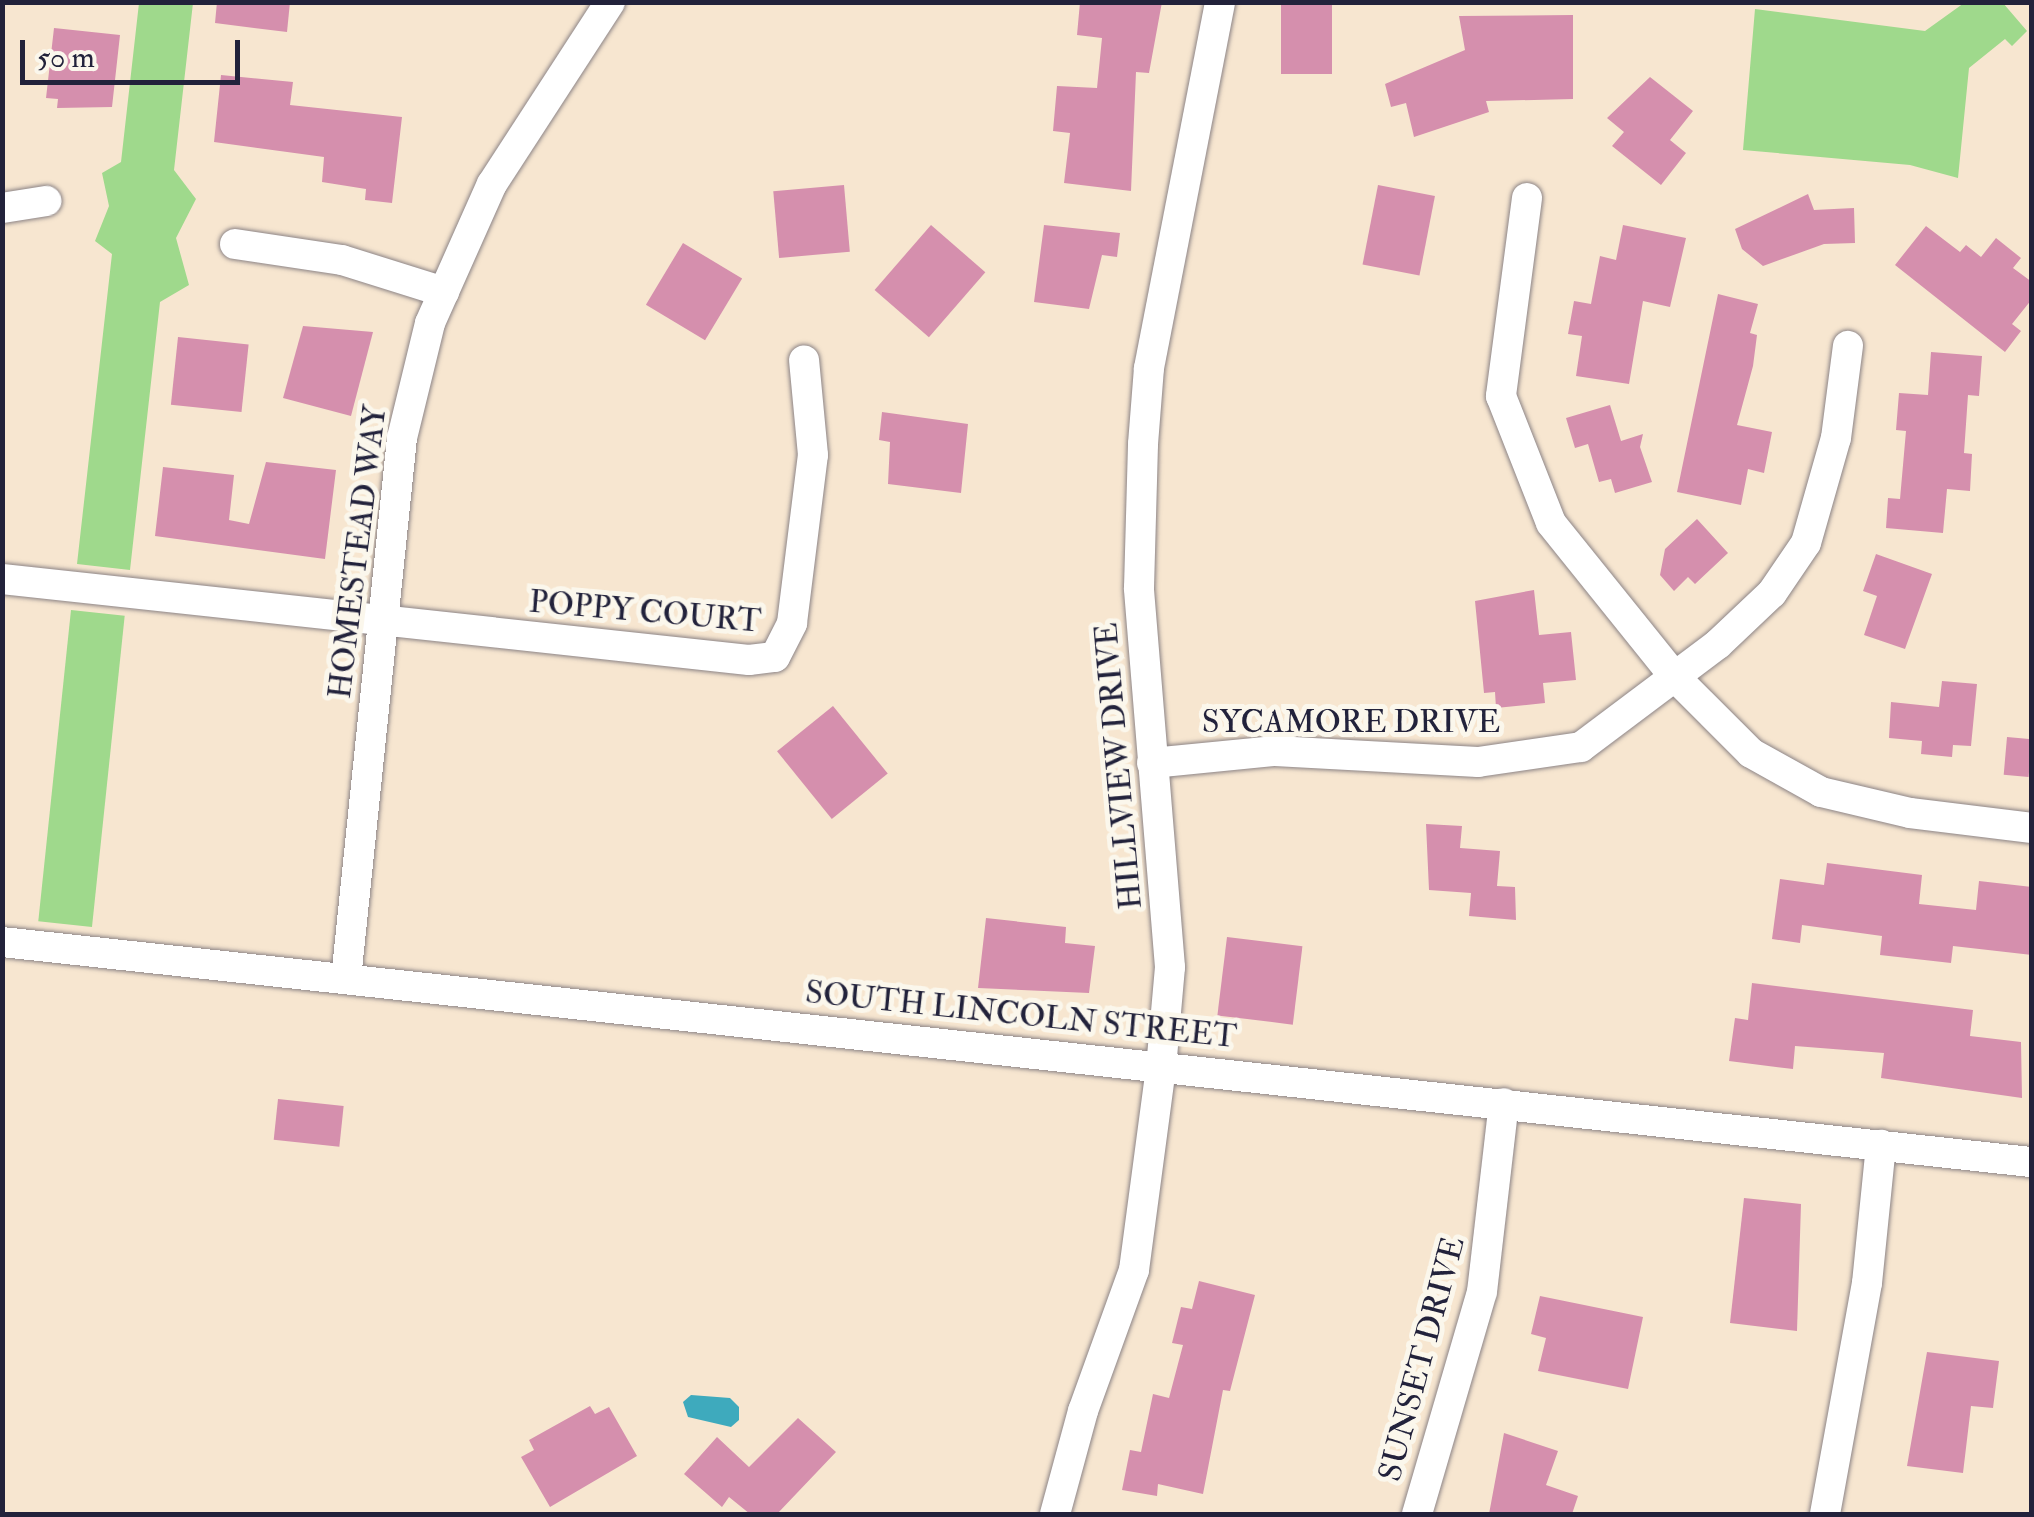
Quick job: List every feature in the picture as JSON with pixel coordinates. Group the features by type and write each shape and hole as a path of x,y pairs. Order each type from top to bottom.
{"street":[{"name":"HOMESTEAD WAY","path":"346,979 402,438 444,292 492,184 610,2"},
{"name":"HILLVIEW DRIVE","path":"1054,1514 1083,1411 1134,1270 1162,1068 1170,967 1139,588 1149,368 1220,2"},
{"path":"1527,198 1500,396 1516,447 1551,524 1675,677 1751,754 1821,792 1910,813 2032,828"},
{"path":"2,208 46,201"},
{"path":"235,244 342,260 444,292"},
{"name":"SYCAMORE DRIVE","path":"1152,763 1274,751 1478,762 1582,747 1675,677 1772,593 1806,543 1836,438 1848,346"},
{"name":"POPPY COURT","path":"385,622 775,658 792,624 811,472 814,423 804,360"},
{"path":"2,580 385,622"},
{"name":"SOUTH LINCOLN STREET","path":"2,942 2032,1162"},
{"name":"SUNSET DRIVE","path":"1416,1514 1482,1292 1504,1103"},
{"path":"1829,1514 1867,1284 1881,1145"}],"green space":[{"path":"139,3 193,3 174,170 196,199 176,238 189,285 160,302 130,570 77,564 112,254 95,241 109,206 102,173 121,162"},
{"path":"1964,3 2003,3 2027,31 2012,46 2005,39 1969,68 1958,178 1910,165 1743,150 1755,9 1925,31"},
{"path":"71,610 125,616 92,927 38,921"}],"water":[{"path":"691,1395 730,1398 739,1407 739,1420 731,1427 688,1417 683,1402"}],"building":[{"path":"217,2 290,2 287,32 215,23"},
{"path":"1080,2 1162,2 1149,73 1136,72 1131,191 1064,183 1070,133 1053,131 1057,86 1097,88 1102,38 1077,35"},
{"path":"1281,2 1332,2 1332,74 1281,74"},
{"path":"1573,15 1573,99 1486,101 1489,112 1414,137 1406,103 1391,107 1385,84 1465,50 1459,16"},
{"path":"54,28 120,35 112,107 57,108 58,99 46,98"},
{"path":"221,75 293,82 290,105 402,117 392,203 365,200 366,189 322,182 324,157 214,142"},
{"path":"1650,77 1693,111 1670,140 1686,153 1661,185 1612,146 1624,132 1607,118"},
{"path":"844,185 850,252 779,258 773,191"},
{"path":"1378,185 1435,196 1419,276 1363,265"},
{"path":"1808,194 1814,210 1854,208 1855,243 1824,244 1763,266 1742,249 1735,229"},
{"path":"931,225 985,272 929,337 875,290"},
{"path":"1044,225 1120,233 1117,257 1102,255 1089,309 1034,302"},
{"path":"1623,225 1686,238 1670,307 1643,301 1629,384 1576,376 1582,336 1568,334 1574,301 1591,304 1600,256 1616,260"},
{"path":"1926,226 1960,252 1966,245 1981,257 1996,238 2021,258 2013,268 2032,282 2032,299 2012,324 2021,331 2005,352 1895,265"},
{"path":"683,243 742,279 705,340 646,305"},
{"path":"1718,294 1758,304 1750,333 1757,335 1753,366 1737,425 1772,432 1764,473 1748,469 1741,505 1677,492"},
{"path":"303,326 373,332 351,416 283,398"},
{"path":"178,337 249,344 242,412 171,405"},
{"path":"1931,352 1982,356 1979,396 1968,395 1964,453 1972,454 1970,491 1947,489 1943,533 1886,528 1888,498 1900,499 1906,431 1896,430 1899,393 1928,395"},
{"path":"1610,405 1621,441 1643,434 1640,447 1652,482 1615,493 1611,479 1599,482 1588,444 1575,448 1566,418"},
{"path":"882,412 968,424 961,493 888,484 890,442 879,440"},
{"path":"266,462 336,470 325,559 155,536 163,467 234,475 229,520 249,524"},
{"path":"1697,519 1728,553 1695,584 1688,577 1674,591 1660,575 1665,549"},
{"path":"1876,554 1932,574 1905,649 1864,635 1877,596 1863,591"},
{"path":"1534,590 1539,635 1571,632 1576,680 1543,683 1545,703 1496,708 1495,692 1484,693 1475,601"},
{"path":"1942,681 1977,684 1971,746 1953,745 1952,757 1921,754 1922,741 1889,738 1891,702 1939,707"},
{"path":"833,706 888,774 832,819 777,751"},
{"path":"2007,737 2032,739 2029,777 2004,775"},
{"path":"1426,824 1462,826 1460,848 1500,851 1497,886 1515,887 1516,920 1469,916 1471,893 1429,890"},
{"path":"1827,863 1922,875 1919,904 1976,910 1979,881 2032,887 2032,955 1953,946 1951,963 1880,955 1882,936 1802,925 1800,943 1772,939 1780,879 1824,885"},
{"path":"986,918 1066,927 1065,943 1095,946 1089,993 978,988"},
{"path":"1227,937 1302,946 1293,1025 1217,1015"},
{"path":"1752,983 1973,1010 1970,1036 2021,1042 2022,1098 1881,1078 1884,1053 1795,1046 1793,1069 1729,1061 1735,1018 1748,1020"},
{"path":"278,1099 344,1106 339,1147 274,1140"},
{"path":"1744,1198 1801,1204 1797,1331 1730,1323"},
{"path":"1199,1281 1255,1295 1230,1391 1223,1390 1203,1494 1158,1484 1157,1496 1122,1490 1130,1450 1141,1452 1153,1394 1169,1398 1183,1345 1172,1343 1181,1307 1192,1309"},
{"path":"1540,1296 1643,1317 1628,1389 1538,1371 1546,1338 1531,1334"},
{"path":"1927,1352 1999,1361 1993,1408 1971,1406 1963,1473 1907,1466"},
{"path":"590,1406 595,1414 609,1407 637,1456 550,1507 521,1457 534,1450 529,1440"},
{"path":"798,1418 836,1452 777,1514 750,1514 729,1497 722,1507 684,1474 717,1437 749,1467"},
{"path":"1504,1433 1558,1451 1546,1485 1578,1496 1572,1514 1489,1514"}]}
